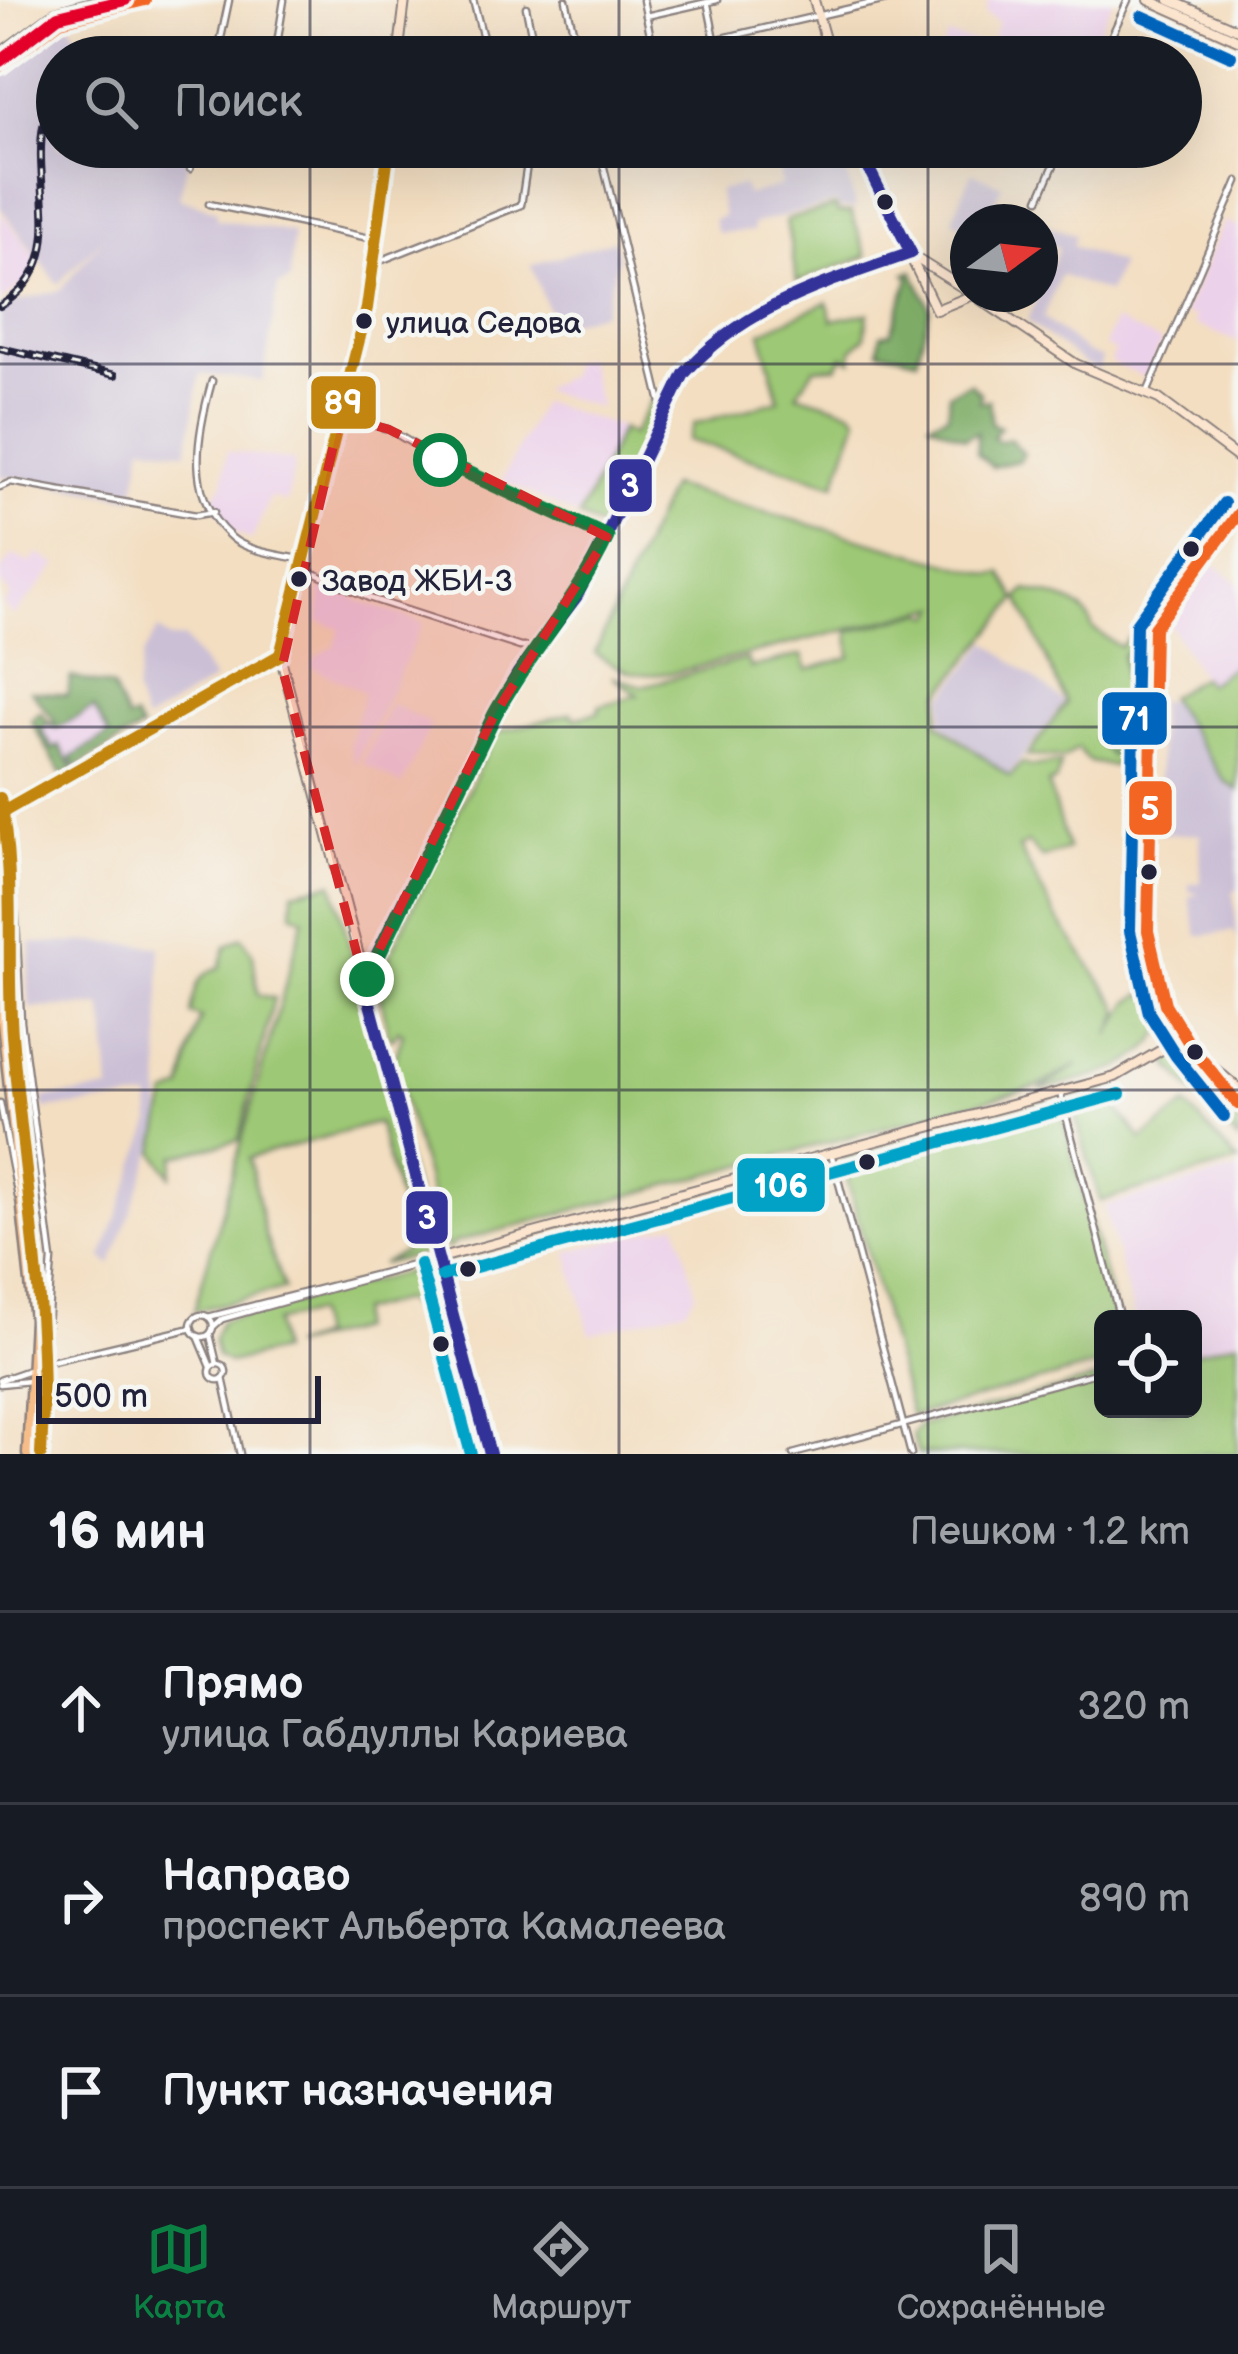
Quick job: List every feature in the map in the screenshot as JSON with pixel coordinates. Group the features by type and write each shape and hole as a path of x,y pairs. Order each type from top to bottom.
{"main road":[{"path":"0,53 69,3 98,0"},
{"path":"42,36 68,17 146,0"},
{"path":"401,36 405,0"},
{"path":"814,0 822,36"},
{"path":"1163,1 1238,30"},
{"path":"1163,1 1238,40"},
{"path":"0,66 36,40"},
{"path":"387,168 375,263 280,655 490,1454"},
{"path":"868,168 937,310 950,303"},
{"path":"912,255 950,282"},
{"path":"364,980 526,662 578,596 674,394 705,346 734,322 912,255"},
{"path":"995,312 1076,364 1147,393 1238,458"},
{"path":"1238,514 1154,628 1149,955 1158,997 1175,1026 1238,1104"},
{"path":"3,812 280,655"},
{"path":"0,798 8,861 12,1036 47,1325 28,1454"},
{"path":"0,995 42,1361 41,1454"},
{"path":"1170,1045 1175,1026"},
{"path":"437,1259 1060,1093 1125,1073 1170,1045 1190,1044"},
{"path":"1222,1079 1238,1088"}],"street":[{"path":"221,36 229,0"},
{"path":"278,36 284,0"},
{"path":"472,0 482,36"},
{"path":"566,0 574,36"},
{"path":"643,0 650,36"},
{"path":"732,36 886,0"},
{"path":"1112,36 1128,0"},
{"path":"646,16 711,1 715,36"},
{"path":"526,7 532,36"},
{"path":"375,263 521,205 526,168"},
{"path":"604,168 664,416"},
{"path":"1039,199 1053,168"},
{"path":"1147,393 1238,181"},
{"path":"209,204 378,240"},
{"path":"212,381 197,458 203,496 234,540 302,564 369,598 520,647 537,647"},
{"path":"657,386 663,396 674,394"},
{"path":"340,417 388,429 430,455 607,537"},
{"path":"0,487 11,482 196,515 214,512"},
{"path":"520,647 526,662"},
{"path":"1060,1093 1118,1310"},
{"path":"0,1103 11,1184 24,1210"},
{"path":"830,1153 911,1454"},
{"path":"198,1336 222,1319 437,1259"},
{"path":"192,1328 196,1317 437,1259"},
{"path":"411,1269 438,1280 448,1299"},
{"path":"208,1317 214,1365"},
{"path":"0,1382 42,1361 192,1328"},
{"path":"192,1328 214,1365 240,1454"},
{"path":"214,1365 226,1369 219,1379"},
{"path":"793,1454 1094,1373"},
{"path":"0,1382 28,1380 34,1403"}],"highlighted area":[{"path":"340,417 388,429 607,537 495,714 364,981 282,667"}],"shaded area":[{"path":"982,0 1113,0 1097,36 993,36 998,22 985,13 989,3"},
{"path":"69,19 76,36 46,36"},
{"path":"36,43 36,168 187,168 179,198 217,211 216,219 293,233 290,281 278,286 263,381 200,374 187,452 143,444 134,498 0,476 0,306 60,290 105,236 58,284 0,207 0,69"},
{"path":"845,168 856,208 840,208 837,202 753,224 753,231 717,233 713,220 723,216 718,191 743,185 747,195 781,186 779,171"},
{"path":"972,172 1002,185 994,204 959,204"},
{"path":"1,212 39,262 27,282 0,302"},
{"path":"1224,222 1238,227 1238,342 1194,324 1196,317 1184,313"},
{"path":"1058,229 1075,235 1072,246 1120,264 1108,293 1060,275 1058,280"},
{"path":"614,240 618,258 603,312 554,326 531,265"},
{"path":"1031,312 1045,312 1043,318 1087,353 1102,358 1099,369 1086,365 1027,321"},
{"path":"1115,321 1162,342 1146,378 1110,362 1115,351 1104,346"},
{"path":"586,358 600,408 540,390 570,375 569,363"},
{"path":"541,402 620,427 577,516 502,480"},
{"path":"227,451 295,461 287,502 270,497 252,540 232,531 211,501 223,483"},
{"path":"37,553 58,565 14,616 3,605 11,595 0,583 0,573 13,555 31,563"},
{"path":"1212,562 1238,583 1238,663 1206,684 1167,619"},
{"path":"321,578 360,601 423,623 355,765 350,745 364,692 312,667 316,657 335,646 340,628 319,622"},
{"path":"158,629 169,639 184,638 214,680 145,722 135,692 143,655"},
{"path":"988,642 1064,702 1009,775 942,723 944,696"},
{"path":"100,695 117,710 131,735 62,777 37,732"},
{"path":"1158,701 1171,702 1225,782 1238,791 1238,889 1233,892 1238,940 1234,931 1198,936 1189,897 1199,894 1189,891 1189,883 1201,883 1200,834 1160,834"},
{"path":"391,704 431,724 402,785 363,763"},
{"path":"32,943 160,946 161,1130 111,1265 102,1258 151,1124 150,1099 44,1109 43,1098 110,1090 106,1033 102,1006 30,1008 28,982"},
{"path":"1238,1170 1238,1339 1202,1349 1202,1310 1133,1310 1104,1206"},
{"path":"677,1223 696,1293 686,1308 590,1334 568,1252"}],"green space":[{"path":"836,206 838,213 851,212 867,256 797,282 786,220"},
{"path":"913,271 930,308 917,359 879,350 881,334 891,332 910,277 906,274"},
{"path":"827,302 833,320 868,313 865,337 852,350 852,361 843,356 837,367 814,368 797,394 851,410 858,418 835,484 688,440 694,424 779,400 761,332"},
{"path":"970,383 981,394 979,402 989,400 992,424 1000,427 993,437 1000,442 1009,438 1024,454 1018,461 992,467 977,453 977,432 965,438 930,422 948,414 949,393"},
{"path":"654,396 657,407 601,528 579,517 621,429 632,435"},
{"path":"670,486 992,575 1002,573 1017,600 941,693 938,723 1010,777 1022,763 1031,767 1061,763 1056,781 1048,784 1068,849 1042,858 1028,843 1019,848 1055,915 1117,1004 1120,1012 1109,1036 1129,1003 1142,994 1152,998 1166,1025 1142,1053 1094,1077 1040,1090 1079,1064 1039,1086 456,1242 447,1249 393,1063 403,1033 398,1030 393,1039 388,1035 380,990 383,970 495,733 572,713 574,718 599,712 599,706 638,695 612,676 642,686 747,659 750,668 802,655 807,670 851,657 849,632 923,612 933,616 939,607 677,672 653,675 615,666 595,653"},
{"path":"1027,590 1075,605 1092,628 1120,647 1152,614 1123,675 1135,675 1135,732 1106,736 1103,727 1096,728 1097,739 1127,736 1130,751 1112,766 1090,762 1077,748 1065,758 1027,756 1066,703 1019,598"},
{"path":"1144,638 1145,733 1130,751 1124,738 1123,747 1110,756 1096,739 1096,728 1103,727 1106,736 1134,732 1119,708 1135,676 1124,679 1122,655"},
{"path":"1238,663 1238,790 1225,781 1168,697 1202,677 1207,684"},
{"path":"71,677 112,687 127,720 134,718 141,729 76,767 71,758 109,735 94,708 57,728 47,725 41,729 53,749 60,746 73,769 62,775 31,720 41,712 50,725 55,721 31,691 67,695"},
{"path":"333,883 426,1236 426,1253 381,1264 411,1247 378,1123 369,1125 249,1158 265,1235 284,1289 194,1311 304,918 292,913 293,891"},
{"path":"242,937 253,955 258,995 274,998 239,1140 175,1156 171,1176 155,1152 167,1096 183,1089 201,1018 191,1014 195,991 205,974 220,967 226,946"},
{"path":"1178,1046 1238,1112 1238,1141 1168,1064"},
{"path":"1104,1092 1142,1140 1186,1105 1238,1162 1100,1201 1071,1101"},
{"path":"1051,1101 1060,1107 1114,1310 1094,1310 1094,1366 911,1416 842,1160"},
{"path":"423,1268 435,1274 436,1299 409,1306 403,1300 359,1312 357,1329 290,1347 319,1337 314,1313 275,1322 279,1351 229,1363 217,1357 213,1339 221,1321"},
{"path":"1238,1341 1238,1454 918,1454 912,1434 919,1426 1094,1379 1094,1418 1202,1418 1202,1351"}],"railway":[{"path":"0,306 22,289 36,269 44,225 42,168"},
{"path":"0,348 115,375"}],"transit line":[{"path":"0,61 58,16 125,0"},
{"name":"5","path":"40,36 60,21 145,0"},
{"name":"71","path":"1142,16 1186,36"},
{"name":"5","path":"0,66 36,39"},
{"name":"71","path":"1202,43 1231,56"},
{"name":"89","path":"280,655 367,308 386,168"},
{"name":"3","path":"868,168 911,253"},
{"name":"3","path":"364,981 495,714 518,673 577,596 684,374 708,350 760,313 818,286 911,253"},
{"name":"71","path":"1224,503 1136,624 1130,931 1149,1013 1224,1116"},
{"name":"5","path":"1238,514 1154,628 1148,931 1165,1004 1190,1045 1238,1104"},
{"name":"89","path":"3,812 280,655"},
{"name":"89","path":"0,798 8,857 12,1035 39,1296 41,1454"},
{"name":"3","path":"364,981 490,1454"},
{"name":"106","path":"442,1276 1120,1094"},
{"name":"106","path":"420,1264 471,1454"}],"place":[{"name":"улица Седова","path":"364,321"},
{"name":"Завод ЖБИ-3","path":"299,579"}],"route":[{"path":"367,979 495,714 518,673 578,596 607,537 440,460"}]}
